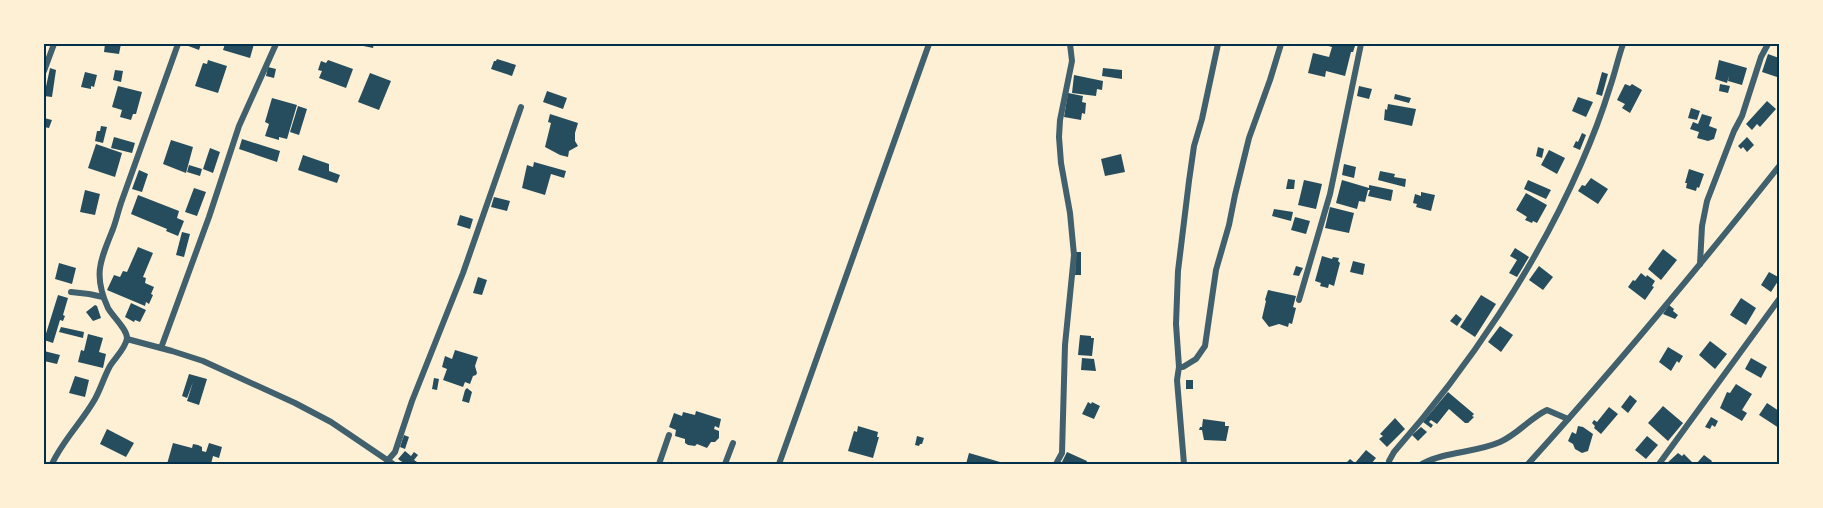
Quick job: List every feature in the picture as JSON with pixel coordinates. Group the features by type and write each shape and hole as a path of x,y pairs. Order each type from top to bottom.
{"street":[{"path":"44,71 54,44"},
{"path":"52,465 70,434 95,399 110,367 127,339 124,329 113,317 103,297 98,275 99,264 114,228 178,44"},
{"path":"161,348 209,217 236,132 276,44"},
{"path":"779,465 929,44"},
{"path":"1056,465 1062,453 1065,345 1074,255 1070,213 1060,164 1059,137 1071,60 1070,44"},
{"path":"1184,465 1177,380 1179,367 1176,324 1178,271 1194,146 1218,44"},
{"path":"1179,367 1196,359 1205,346 1216,270 1243,170 1249,138 1281,44"},
{"path":"1299,300 1330,194 1361,44"},
{"path":"1388,463 1394,452 1458,374 1535,254 1581,163 1602,111 1623,44"},
{"path":"1700,264 1702,226 1707,201 1742,116 1761,57 1768,44"},
{"path":"127,339 203,361 295,403 331,422 391,462 412,401 463,273 521,107"},
{"path":"1528,465 1700,264 1779,165"},
{"path":"70,292 103,297"},
{"path":"1659,465 1779,298"},
{"path":"1422,465 1443,455 1500,442 1547,410 1568,419"},
{"path":"659,465 669,435"},
{"path":"725,465 733,443"}],"building":[{"path":"105,44 121,44 119,54 104,52"},
{"path":"183,44 201,44 199,50"},
{"path":"225,44 254,44 250,58 223,50"},
{"path":"354,44 374,44 373,48"},
{"path":"1321,44 1355,46 1351,52 1345,76 1326,71 1325,77 1308,73 1313,53 1329,57 1332,47"},
{"path":"1768,54 1779,58 1777,77 1762,72"},
{"path":"497,59 516,65 512,76 491,69"},
{"path":"208,60 227,66 218,93 195,86 203,63 207,64"},
{"path":"328,60 353,69 346,88 319,78 322,71 318,70 321,61 326,63"},
{"path":"1719,60 1747,68 1742,85 1728,81 1729,76 1727,83 1715,79"},
{"path":"268,67 276,69 274,78 266,76"},
{"path":"50,68 56,70 52,97 44,96"},
{"path":"1103,68 1122,70 1122,79 1102,76"},
{"path":"115,70 123,71 121,82 113,80"},
{"path":"85,72 97,75 94,87 91,86 91,89 81,87"},
{"path":"1602,72 1608,74 1602,96 1596,94"},
{"path":"370,73 391,81 379,110 358,102"},
{"path":"1074,75 1103,81 1102,90 1097,89 1096,96 1072,93"},
{"path":"1625,84 1630,86 1632,84 1642,90 1630,113 1622,108 1625,104 1617,100"},
{"path":"1720,84 1730,86 1728,93 1719,91"},
{"path":"118,86 142,92 136,114 133,114 131,120 120,117 122,110 112,107"},
{"path":"1359,86 1372,89 1369,99 1357,96"},
{"path":"547,91 567,98 563,109 543,102"},
{"path":"1068,93 1083,96 1082,102 1086,103 1085,114 1082,113 1081,120 1064,117"},
{"path":"1395,94 1411,98 1409,103 1394,99"},
{"path":"1578,97 1593,102 1586,117 1572,111"},
{"path":"272,98 297,105 287,139 279,137 279,140 265,136 269,124 265,122"},
{"path":"1767,101 1776,109 1760,127 1757,124 1752,130 1746,124"},
{"path":"1388,104 1416,109 1412,126 1384,120"},
{"path":"298,106 307,109 299,135 290,132"},
{"path":"1691,108 1700,111 1697,120 1688,118"},
{"path":"550,114 578,123 575,141 578,146 569,151 568,157 545,147 551,123 548,122"},
{"path":"1702,114 1712,117 1709,126 1717,129 1714,139 1708,141 1697,138 1699,132 1690,129 1693,122 1698,124"},
{"path":"44,118 52,120 49,128 44,127"},
{"path":"101,126 107,127 103,143 95,141 97,131 100,131"},
{"path":"1582,133 1586,135 1580,150 1573,147"},
{"path":"114,137 135,143 132,153 111,148"},
{"path":"1747,137 1754,145 1747,152 1743,147 1741,149 1738,146"},
{"path":"242,139 280,151 277,162 239,149"},
{"path":"171,140 193,147 186,173 163,164"},
{"path":"96,144 122,153 115,177 88,168"},
{"path":"1538,147 1544,149 1542,158 1536,156"},
{"path":"210,148 220,152 213,173 203,169"},
{"path":"1549,150 1565,158 1557,174 1541,165"},
{"path":"1121,154 1125,172 1105,176 1101,159"},
{"path":"303,155 329,164 329,171 340,175 337,183 298,170"},
{"path":"534,162 566,171 564,178 551,174 545,195 522,188 527,165 533,167"},
{"path":"1344,164 1356,167 1354,178 1342,175"},
{"path":"189,165 202,169 200,176 187,172"},
{"path":"1689,169 1704,174 1696,191 1686,188"},
{"path":"139,170 148,174 142,192 132,189"},
{"path":"1380,171 1406,179 1405,187 1378,180"},
{"path":"1591,178 1608,189 1598,204 1578,191"},
{"path":"1288,179 1295,180 1294,189 1286,189"},
{"path":"1304,180 1322,184 1316,209 1298,205"},
{"path":"1342,180 1369,188 1369,185 1393,190 1391,201 1368,196 1370,190 1368,190 1365,202 1359,201 1357,209 1336,203"},
{"path":"1528,180 1551,190 1546,199 1524,189"},
{"path":"194,188 206,192 197,216 185,212"},
{"path":"85,190 100,194 95,215 80,212"},
{"path":"1421,192 1435,195 1431,211 1416,207 1417,204 1413,203 1415,194 1421,196"},
{"path":"1526,193 1547,205 1537,223 1525,220 1527,217 1516,210"},
{"path":"138,195 179,211 177,218 184,221 178,236 131,214"},
{"path":"494,197 510,201 507,211 491,207"},
{"path":"1330,207 1354,213 1349,233 1325,228"},
{"path":"1274,209 1293,212 1291,221 1272,216"},
{"path":"460,215 473,219 470,229 457,225"},
{"path":"1295,217 1310,221 1306,234 1291,230"},
{"path":"182,232 190,234 184,257 176,255"},
{"path":"138,247 153,253 143,277 146,278 145,283 154,287 149,304 146,302 145,306 107,290 114,275 120,277 123,271 127,272"},
{"path":"1515,248 1529,257 1517,277 1509,273 1517,260 1510,256"},
{"path":"1663,249 1677,260 1661,280 1648,269"},
{"path":"1076,252 1081,252 1081,275 1075,275"},
{"path":"1322,256 1332,259 1333,257 1339,258 1340,263 1334,286 1329,284 1328,288 1320,286 1321,283 1315,281"},
{"path":"1353,261 1365,264 1363,275 1350,272"},
{"path":"59,263 76,268 72,284 55,279"},
{"path":"1296,266 1303,268 1299,276 1293,275"},
{"path":"1539,266 1553,277 1543,290 1529,280"},
{"path":"1769,272 1780,278 1771,292 1761,285"},
{"path":"1641,273 1655,281 1652,286 1654,287 1645,300 1628,287"},
{"path":"478,277 487,280 482,295 473,293"},
{"path":"1268,290 1296,296 1292,324 1289,323 1288,327 1279,324 1269,327 1262,318"},
{"path":"58,295 68,298 63,315 65,316 63,321 60,320 53,343 44,340"},
{"path":"1481,295 1496,304 1475,337 1460,327"},
{"path":"1741,298 1756,308 1746,325 1730,315"},
{"path":"131,303 146,310 140,322 135,320 134,322 125,317"},
{"path":"95,305 101,318 93,321 86,312"},
{"path":"1669,305 1678,315 1675,319 1663,314"},
{"path":"1456,314 1462,319 1457,326 1450,321"},
{"path":"1500,326 1513,335 1501,352 1488,342"},
{"path":"61,327 84,332 83,338 59,332"},
{"path":"88,334 103,338 99,352 106,354 103,368 78,362 81,350 84,351"},
{"path":"1080,335 1094,338 1092,356 1078,355"},
{"path":"1710,341 1727,354 1715,369 1699,355"},
{"path":"1668,347 1683,356 1671,371 1659,362"},
{"path":"455,350 478,357 475,366 476,375 473,376 470,384 465,382 463,387 443,380 447,369 442,367 445,356 452,359"},
{"path":"44,351 60,355 57,364 44,361"},
{"path":"1082,358 1094,359 1096,371 1081,370"},
{"path":"1751,358 1767,367 1761,378 1745,369"},
{"path":"189,374 207,379 199,405 187,401 193,382 187,398 182,396"},
{"path":"75,376 89,380 85,397 69,393"},
{"path":"434,378 439,379 437,390 432,389"},
{"path":"1186,380 1193,380 1193,389 1186,389"},
{"path":"1736,384 1752,394 1742,410 1747,413 1742,421 1720,408 1727,392 1730,393"},
{"path":"467,388 472,392 469,403 462,401"},
{"path":"1448,392 1474,414 1472,416 1474,417 1465,423 1449,409 1437,424 1431,420 1429,422 1433,425 1431,428 1423,422"},
{"path":"1630,395 1637,401 1628,413 1621,407"},
{"path":"1088,402 1100,406 1094,419 1082,414"},
{"path":"1767,403 1779,411 1779,428 1759,415"},
{"path":"1663,406 1683,423 1668,441 1648,423"},
{"path":"1609,407 1618,414 1601,434 1592,423 1594,420 1597,422"},
{"path":"696,411 721,419 719,428 715,426 714,429 719,431 719,438 711,442 707,448 697,444 688,445 685,439 675,436 676,430 669,427 674,413 682,416 683,412 695,415"},
{"path":"1711,417 1718,421 1715,427 1712,425 1710,429 1705,427"},
{"path":"1395,418 1405,429 1387,447 1379,439 1383,436 1380,434"},
{"path":"1203,419 1225,422 1225,426 1229,426 1226,441 1204,440 1202,430 1199,430"},
{"path":"858,426 878,432 877,437 879,437 873,458 848,451 854,431 857,432"},
{"path":"1578,426 1593,434 1588,451 1582,453 1568,441 1572,432 1576,434"},
{"path":"1421,427 1427,432 1418,441 1412,435"},
{"path":"107,429 134,443 126,457 100,444"},
{"path":"404,435 409,437 405,449 400,447"},
{"path":"917,436 924,438 919,446 915,445"},
{"path":"1647,436 1658,445 1646,459 1635,450"},
{"path":"173,443 192,448 193,444 198,445 202,447 202,451 206,452 209,443 222,447 219,458 213,456 211,464 167,464"},
{"path":"1366,450 1376,458 1371,464 1345,464 1350,459 1355,463"},
{"path":"405,451 411,456 414,452 418,455 414,460 420,464 405,464 398,459"},
{"path":"1067,452 1087,461 1086,464 1061,464"},
{"path":"969,453 1007,464 966,464"},
{"path":"1678,453 1682,456 1684,454 1694,464 1666,464"},
{"path":"1704,455 1712,461 1710,464 1696,464"}]}
